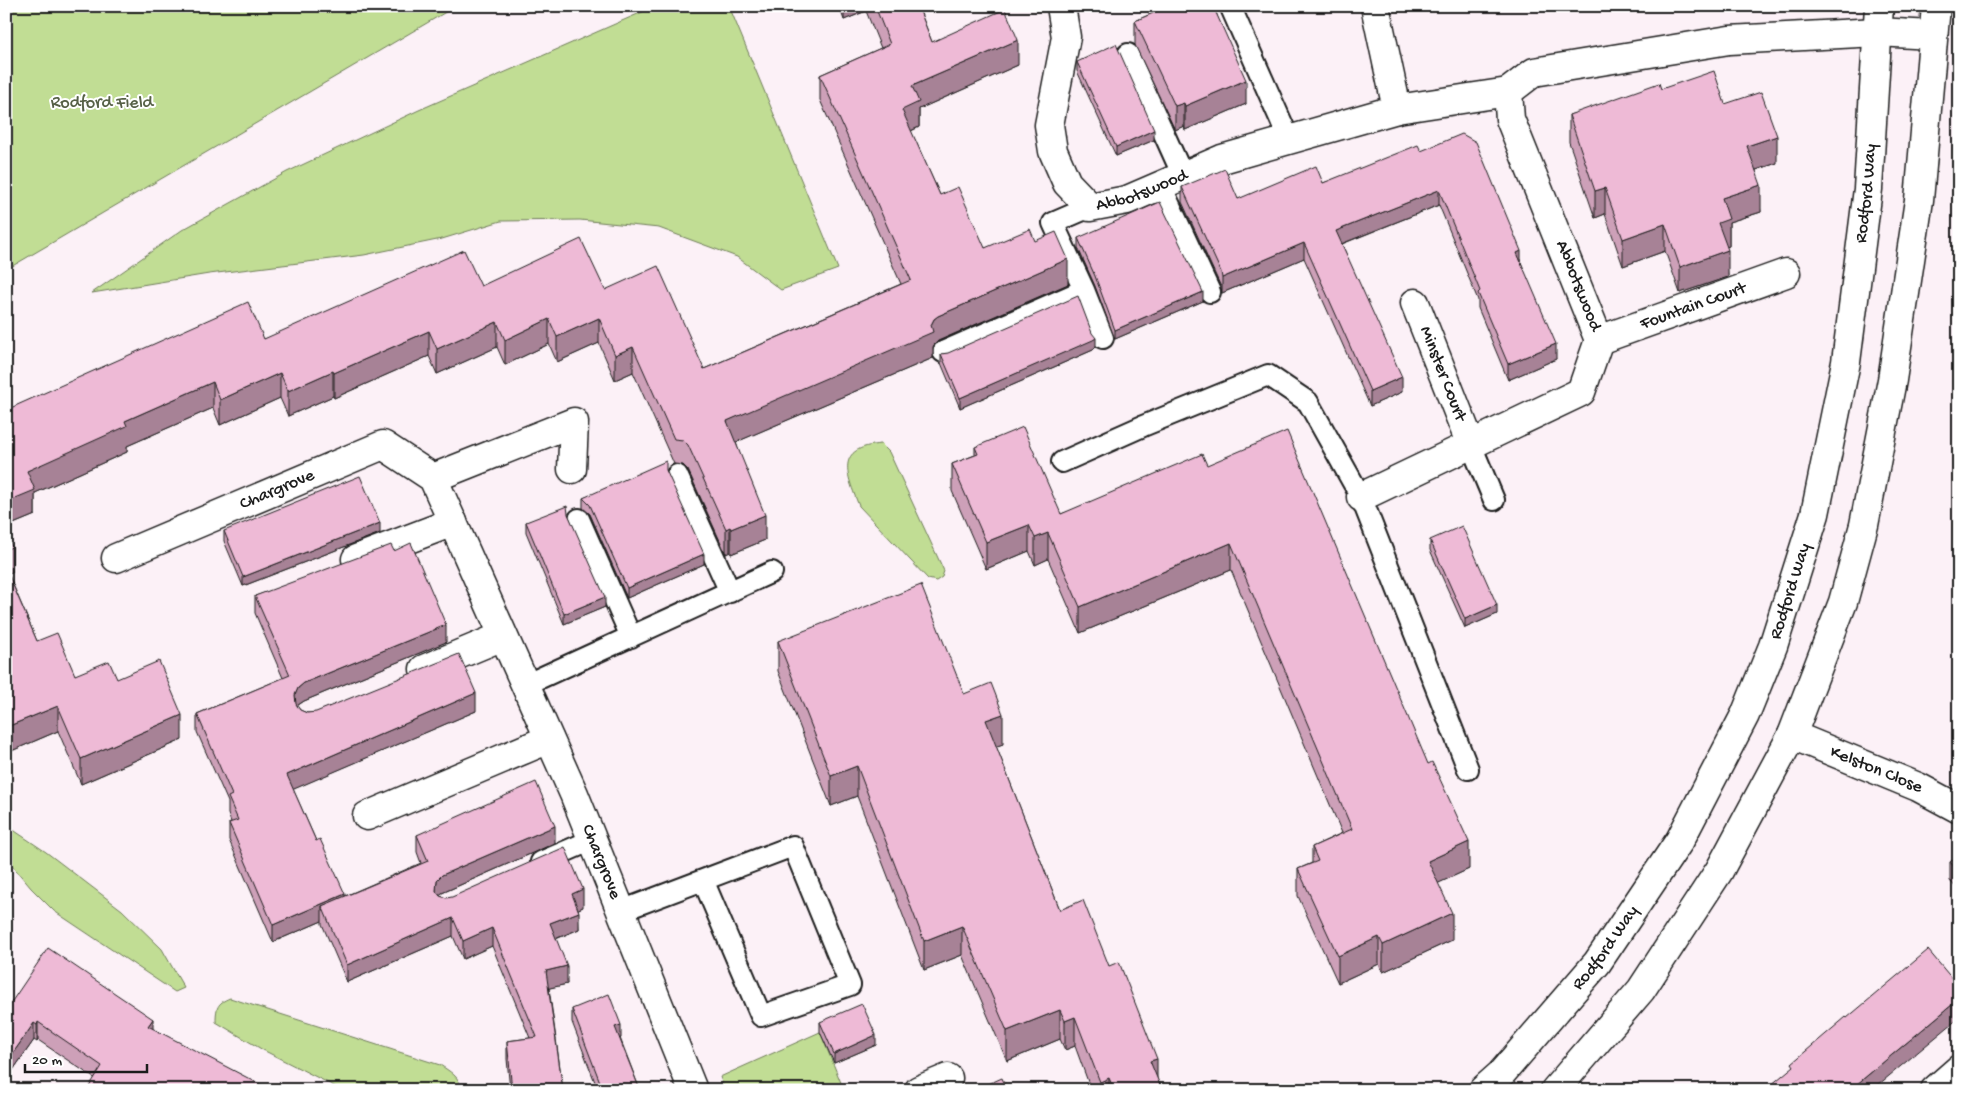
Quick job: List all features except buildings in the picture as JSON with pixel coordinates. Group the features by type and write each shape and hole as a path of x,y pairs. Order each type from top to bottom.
{"street":[{"name":"Abbotswood","path":"1061,6 1066,38 1049,125 1053,151 1067,182 1090,206 1127,200 1222,159 1397,108 1508,92 1534,72 1690,46 1878,19 1932,35"},
{"path":"1375,6 1397,108"},
{"path":"1555,1090 1641,990 1719,871 1792,735 1843,602 1864,525 1892,380 1919,200 1936,6"},
{"name":"Rodford Way","path":"1483,1090 1501,1074 1597,963 1680,840 1746,715 1773,646 1814,514 1846,362 1868,188 1878,19"},
{"name":"Abbotswood","path":"1361,498 1581,392 1599,340 1510,119 1508,92"},
{"name":"Fountain Court","path":"1599,340 1786,273"},
{"name":"Minster Court","path":"1415,303 1471,445"},
{"path":"433,478 574,422 572,469"},
{"name":"Chargrove","path":"116,558 383,445 433,478 592,840 693,1090"},
{"path":"335,567 453,522"},
{"path":"402,678 504,636"},
{"name":"Kelston Close","path":"1792,735 1918,787 1959,809"},
{"path":"367,816 549,739"},
{"path":"1935,1090 1959,1069"},
{"path":"919,1090 948,1078"}],"lane":[{"path":"1232,8 1289,139"},
{"path":"1128,54 1210,292"},
{"path":"1090,206 1053,222 1084,290 1103,338"},
{"path":"943,352 1084,290"},
{"path":"1062,462 1143,426 1268,375 1308,402 1361,498 1468,769"},
{"path":"1471,445 1494,500"},
{"path":"677,475 730,592"},
{"path":"579,519 630,637"},
{"path":"525,685 772,572"},
{"path":"520,872 592,840"},
{"path":"621,911 703,880 793,846 850,985 761,1016 703,880"}],"green space":[{"name":"Rodford Field","path":"6,6 456,6 9,268 6,264"},
{"path":"656,6 729,6 838,269 781,290 737,257 659,228 580,220 501,221 442,239 364,255 209,274 92,293 182,230 287,172 419,110"},
{"path":"881,444 889,452 944,571 942,577 936,581 928,579 859,506 848,473 850,457 856,451 866,446"},
{"path":"6,825 46,852 122,910 162,949 184,988 175,992 54,911 31,888 6,858"},
{"path":"230,998 440,1065 457,1078 461,1090 342,1090 263,1050 216,1022 218,1007 222,1002"},
{"path":"820,1032 844,1090 725,1090 720,1077"}]}
